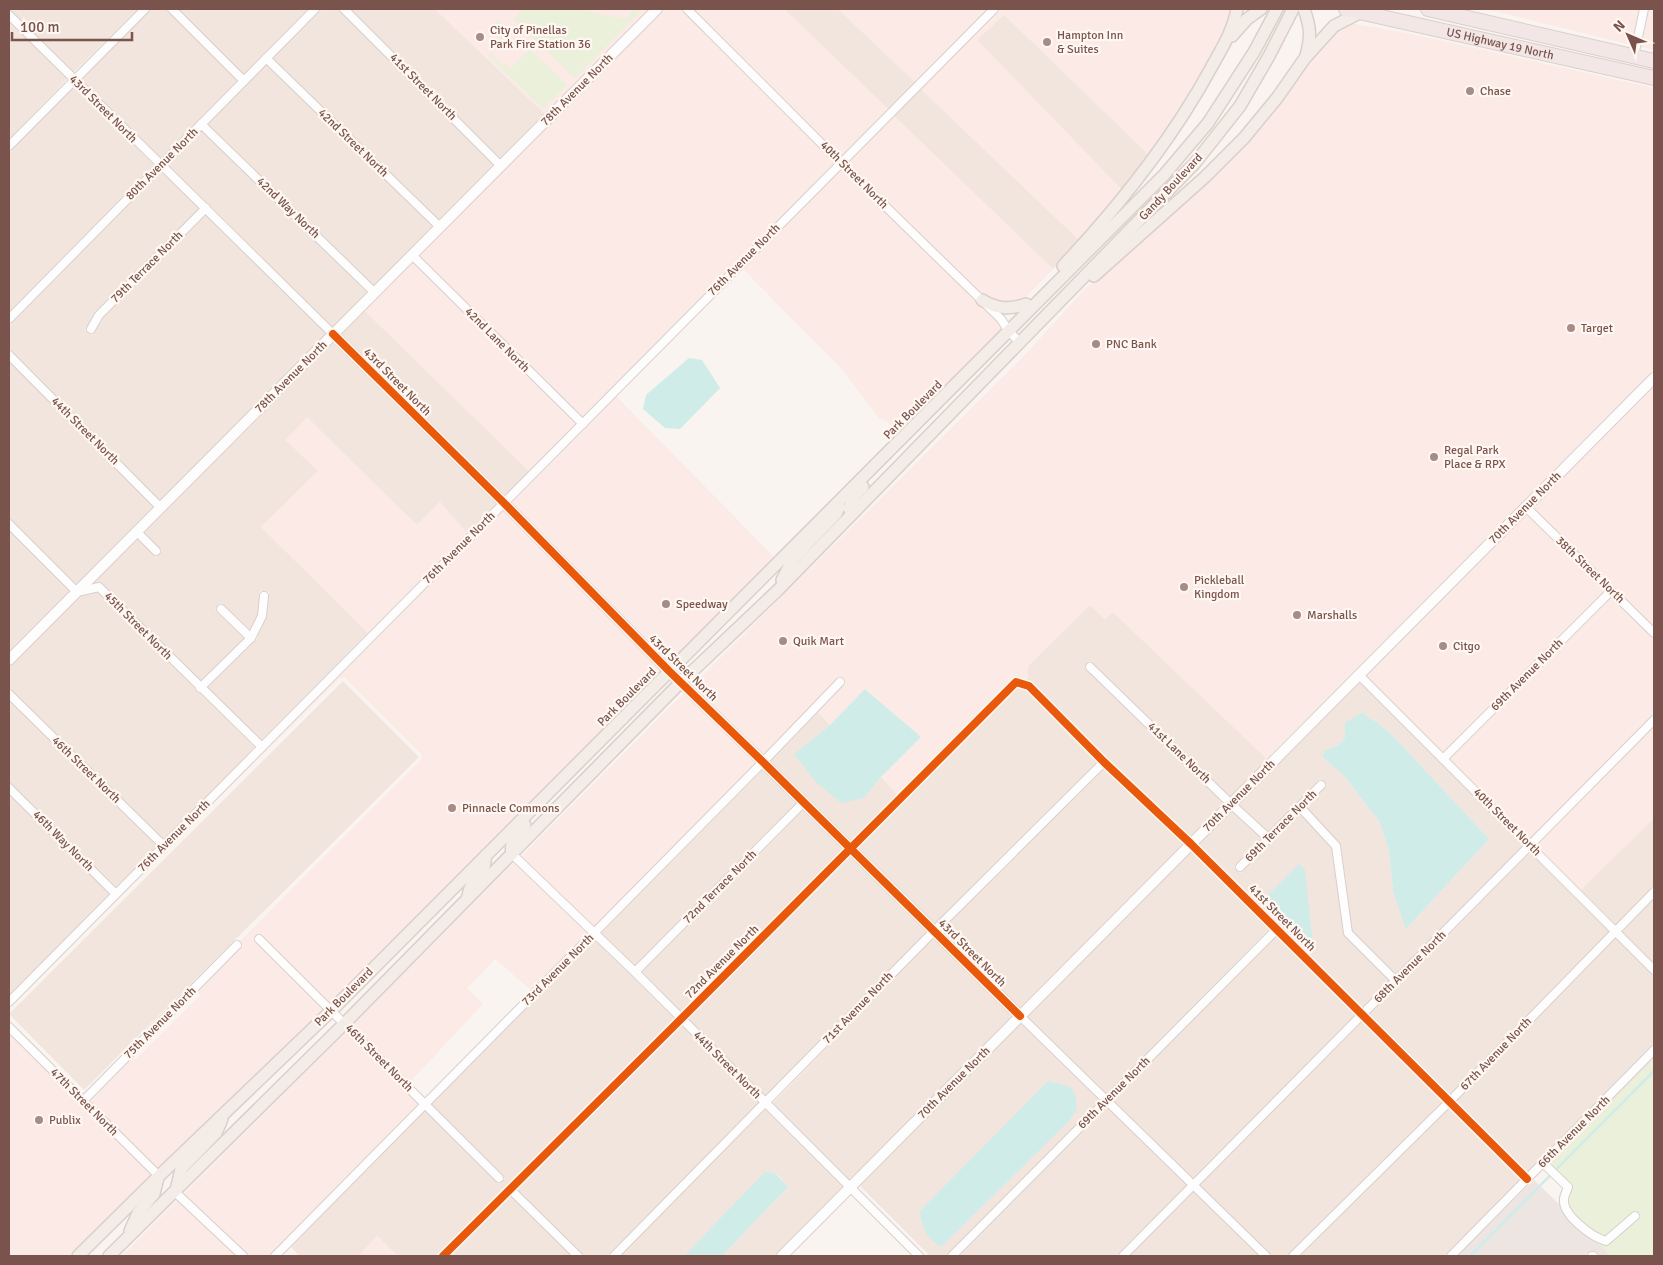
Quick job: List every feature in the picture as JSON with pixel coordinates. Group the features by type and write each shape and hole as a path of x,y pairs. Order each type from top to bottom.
{"highway":[{"name":"US Highway 19 North","path":"1346,9 1654,78"},
{"name":"US Highway 19 North","path":"1428,9 1654,61"},
{"path":"1600,66 1627,62 1634,56"},
{"path":"1627,72 1654,66"}],"main road":[{"path":"1008,330 1015,316 1088,237 1145,168 1179,123 1226,43 1235,21 1237,9"},
{"path":"1226,43 1247,19 1261,9"},
{"name":"Gandy Boulevard","path":"1008,330 1164,175 1208,123 1254,52 1277,9"},
{"name":"Gandy Boulevard","path":"1020,343 1195,163 1240,106 1293,9"},
{"path":"1304,9 1309,24 1310,39 1306,58"},
{"path":"1046,316 1104,268 1212,171 1244,138 1277,98 1306,58 1334,26 1361,12"},
{"path":"982,300 995,307 1002,308 1018,307 1026,304"},
{"name":"Park Boulevard","path":"78,1256 331,1011 1008,330"},
{"name":"Park Boulevard","path":"109,1256 344,1024 681,682 777,591 1020,343"},
{"path":"852,514 849,508 855,496 921,428 932,406"},
{"path":"777,591 793,559 836,514 839,507 836,504"},
{"path":"512,854 510,847 527,822 528,812"},
{"path":"468,898 472,883 484,867 486,855"},
{"path":"175,1192 181,1169 216,1133 224,1113"},
{"path":"127,1238 138,1214 154,1194 159,1176"}],"street":[{"path":"9,146 73,79 145,9"},
{"path":"172,9 244,81"},
{"name":"80th Avenue North","path":"9,319 315,9"},
{"name":"41st Street North","path":"344,9 501,166"},
{"name":"78th Avenue North","path":"9,660 657,9"},
{"name":"40th Street North","path":"687,9 841,163 1001,318 1008,330 1020,343"},
{"name":"76th Avenue North","path":"9,1002 994,9"},
{"path":"1634,56 1644,9"},
{"name":"43rd Street North","path":"9,15 160,166 206,208 504,503 669,671 1266,1256"},
{"name":"42nd Street North","path":"266,58 440,227"},
{"name":"42nd Way North","path":"201,124 374,293"},
{"name":"79th Terrace North","path":"90,329 99,315 206,208"},
{"name":"42nd Lane North","path":"412,256 583,424"},
{"name":"44th Street North","path":"9,355 161,508"},
{"name":"70th Avenue North","path":"782,1256 1654,378"},
{"name":"38th Street North","path":"1526,507 1654,633"},
{"path":"9,524 77,592"},
{"path":"137,532 156,551"},
{"name":"45th Street North","path":"77,592 99,587 262,747"},
{"name":"69th Avenue North","path":"1444,758 1611,591"},
{"path":"200,688 251,638 262,616 264,596"},
{"path":"221,609 251,638"},
{"name":"41st Lane North","path":"1090,666 1230,804 1268,838"},
{"name":"40th Street North","path":"1359,675 1654,970"},
{"name":"73rd Avenue North","path":"275,1256 764,762 840,682"},
{"name":"41st Street North","path":"1016,682 1029,686 1104,762 1192,844 1527,1179"},
{"name":"72nd Avenue North","path":"442,1256 511,1190 1016,682"},
{"name":"46th Street North","path":"9,694 164,846"},
{"name":"68th Avenue North","path":"1123,1256 1654,720"},
{"name":"71st Avenue North","path":"614,1256 934,931 1104,762"},
{"name":"69th Terrace North","path":"1240,867 1321,785"},
{"name":"46th Way North","path":"9,788 116,894"},
{"name":"72nd Terrace North","path":"635,972 804,802"},
{"path":"1300,807 1336,846 1348,933 1396,981"},
{"name":"44th Street North","path":"512,854 635,972 919,1256"},
{"name":"67th Avenue North","path":"1293,1256 1449,1102 1654,892"},
{"name":"69th Avenue North","path":"952,1256 1277,929"},
{"name":"46th Street North","path":"259,939 499,1178"},
{"name":"75th Avenue North","path":"83,1101 237,945"},
{"name":"47th Street North","path":"9,1027 159,1176"},
{"name":"66th Avenue North","path":"1450,1256 1654,1050"},
{"path":"1543,1163 1568,1187 1564,1200 1567,1212 1580,1225 1598,1238 1606,1241 1635,1216"},
{"path":"511,1190 578,1256"},
{"path":"175,1192 242,1256"}],"shaded area":[{"path":"9,9 138,9 73,73"},
{"path":"151,9 166,9 238,81 160,159 80,80"},
{"path":"178,9 308,9 244,75"},
{"path":"322,9 338,9 495,166 439,221 272,58"},
{"path":"350,9 435,9 546,115 501,160"},
{"path":"435,9 651,9 546,115"},
{"path":"664,9 681,9 835,162 529,471 364,310"},
{"path":"693,9 784,9 888,109 841,157"},
{"path":"784,9 838,9 915,82 888,109"},
{"path":"838,9 988,9 915,82"},
{"path":"1001,9 1232,9 1222,36 1169,128 1149,155 1004,15 977,40 1122,190 1079,240 921,89"},
{"path":"1485,9 1640,9 1632,45"},
{"path":"1649,9 1654,9 1654,50 1641,47"},
{"path":"1004,14 1149,155 1122,190 977,40"},
{"path":"9,21 67,79 9,139"},
{"path":"1347,23 1407,33 1654,88 1654,371 1268,760 1113,612 1105,620 1090,605 1028,666 1028,678 1025,680 1015,676 1012,677 897,794 881,777 921,737 866,689 830,725 818,712 846,683 840,677 763,755 691,687 1026,354 1083,291 1176,210 1309,63 1337,29"},
{"path":"267,64 434,227 374,287 207,124"},
{"path":"74,85 154,165 9,312 9,153"},
{"path":"921,89 1079,240 1053,269 894,116"},
{"path":"894,116 1053,269 1023,300 1001,304 984,297 848,163"},
{"path":"202,130 368,293 333,328 167,166"},
{"path":"842,169 997,321 1002,329 898,434 887,422 879,418 840,367 743,269"},
{"path":"161,172 200,208 96,311 85,330 92,335 103,318 207,214 327,334 161,502 9,349 9,326"},
{"path":"364,310 529,471 503,497 340,335"},
{"path":"334,341 497,503 467,533 440,502 417,525 307,418 286,440 318,471 261,527 368,633 261,741 207,688 257,639 266,617 269,592 260,591 258,614 250,631 221,603 215,609 245,638 200,682 102,584 91,585 138,538 156,557 162,551 143,532"},
{"path":"9,361 155,507 77,585 9,518"},
{"path":"1654,384 1654,627 1532,507"},
{"path":"616,396 774,557 668,664 510,504"},
{"path":"307,417 417,525 440,502 467,533 330,672 368,633 261,527 318,471 286,439"},
{"path":"504,510 662,670 330,1005 258,934 253,939 325,1011 158,1170 90,1102 132,1058 135,1060 201,995 197,992 243,946 239,942 421,760 421,754 345,678 340,678 175,841"},
{"path":"1526,513 1605,590 1443,752 1366,675"},
{"path":"9,530 71,591 9,653"},
{"path":"98,592 255,747 163,840 9,688 9,666 80,596"},
{"path":"1612,597 1654,639 1654,714 1530,839 1450,759"},
{"path":"1090,605 1113,612 1268,760 1230,798 1090,661 1084,667 1224,804 1191,837 1107,759 1032,683 1025,680 1028,678 1028,666"},
{"path":"343,681 419,757 84,1090 9,1014"},
{"path":"1360,681 1524,845 1395,975 1352,931 1341,846 1306,808 1327,785 1320,779 1268,832 1237,804","holes":["1363,712 1377,722 1397,740 1489,839 1407,928 1393,891 1389,850 1379,821 1345,777 1323,757 1324,751 1338,745 1345,738"]},
{"path":"1018,687 1027,689 1098,761 934,925 857,848"},
{"path":"685,692 757,761 594,927 521,857"},
{"path":"9,700 157,846 116,887 9,782"},
{"path":"818,712 830,725 794,754 864,798 881,777 897,794 850,842 770,762"},
{"path":"1654,727 1654,818 1581,890 1537,845"},
{"path":"764,768 798,802 634,966 601,933"},
{"path":"1105,768 1185,843 1019,1010 940,931"},
{"path":"9,793 110,893 9,996"},
{"path":"805,808 844,848 681,1013 641,973"},
{"path":"1231,810 1262,838 1234,866 1241,873 1300,813 1332,848 1344,933 1390,980 1362,1008 1198,844"},
{"path":"1654,818 1654,885 1616,925 1581,890"},
{"path":"1192,850 1270,929 1106,1095 1026,1017"},
{"path":"1531,851 1610,931 1449,1095 1368,1015"},
{"path":"851,854 928,931 765,1097 687,1019"},
{"path":"515,862 588,933 531,990 495,959 467,988 483,1004 409,1083 352,1026"},
{"path":"1654,899 1654,964 1622,932"},
{"path":"1277,935 1356,1014 1193,1179 1112,1101"},
{"path":"934,937 1014,1016 850,1181 772,1104"},
{"path":"1616,938 1654,976 1654,1043 1526,1173 1455,1102"},
{"path":"595,939 675,1019 436,1256 398,1256 377,1236 358,1256 299,1256 291,1247 425,1110 499,1184 505,1178 431,1104"},
{"path":"1363,1021 1443,1101 1287,1256 1272,1256 1199,1186"},
{"path":"1020,1023 1100,1101 946,1256 930,1256 859,1185"},
{"path":"681,1025 760,1103 607,1256 584,1256 517,1190"},
{"path":"346,1032 419,1103 269,1256 248,1256 184,1194"},
{"path":"9,1033 152,1175 72,1256 9,1256"},
{"path":"1654,1057 1654,1059 1550,1164 1549,1163"},
{"path":"1107,1107 1187,1185 1116,1256 959,1256"},
{"path":"1449,1108 1521,1179 1444,1256 1300,1256"},
{"path":"766,1109 844,1187 775,1256 722,1256 788,1187 776,1173 766,1173 684,1256 620,1256"},
{"path":"1534,1180 1561,1206 1564,1214 1578,1228 1598,1243 1611,1256 1598,1256 1595,1253 1589,1253 1585,1256 1457,1256"},
{"path":"1193,1191 1260,1256 1129,1256"},
{"path":"511,1196 572,1256 449,1256"},
{"path":"178,1200 209,1230 237,1256 122,1256"},
{"path":"377,1236 398,1256 358,1256"}],"green space":[{"path":"517,9 575,9 626,19 629,17 631,9 643,9 575,78 514,19 520,12"},
{"path":"498,20 509,31 501,39 490,28"},
{"path":"530,49 567,85 543,109 488,56 491,53 503,66 505,64 510,69"},
{"path":"1654,1059 1654,1256 1611,1256 1598,1243 1609,1244 1641,1216 1635,1210 1604,1236 1600,1234 1588,1227 1569,1207 1570,1184 1550,1164"}],"water":[{"path":"689,358 702,360 720,388 680,429 665,428 643,409 646,395"},
{"path":"865,689 921,737 881,777 864,798 841,803 816,782 794,754 830,725"},
{"path":"1363,712 1397,740 1489,839 1406,929 1393,891 1389,850 1379,821 1345,777 1323,757 1324,751 1338,745 1345,738 1345,723"},
{"path":"1299,864 1305,870 1313,944 1265,898"},
{"path":"1048,1081 1068,1086 1075,1093 1077,1109 1069,1121 941,1247 936,1244 926,1232 920,1211"},
{"path":"765,1172 775,1173 788,1187 722,1256 684,1256"}],"waterway":[{"path":"1470,1256 1654,1071"}],"cycle path":[{"path":"333,334 504,503 669,671 1020,1016"},
{"path":"443,1256 1016,682 1029,686 1104,762 1191,844 1527,1179"}],"place":[{"name":"City of Pinellas Park Fire Station 36","path":"480,37"},
{"name":"Hampton Inn & Suites","path":"1047,42"},
{"name":"Chase","path":"1470,91"},
{"name":"Target","path":"1571,328"},
{"name":"PNC Bank","path":"1096,344"},
{"name":"Regal Park Place & RPX","path":"1434,457"},
{"name":"Pickleball Kingdom","path":"1184,587"},
{"name":"Speedway","path":"666,604"},
{"name":"Marshalls","path":"1297,615"},
{"name":"Quik Mart","path":"783,641"},
{"name":"Citgo","path":"1443,646"},
{"name":"Pinnacle Commons","path":"452,808"},
{"name":"Publix","path":"39,1120"}]}
